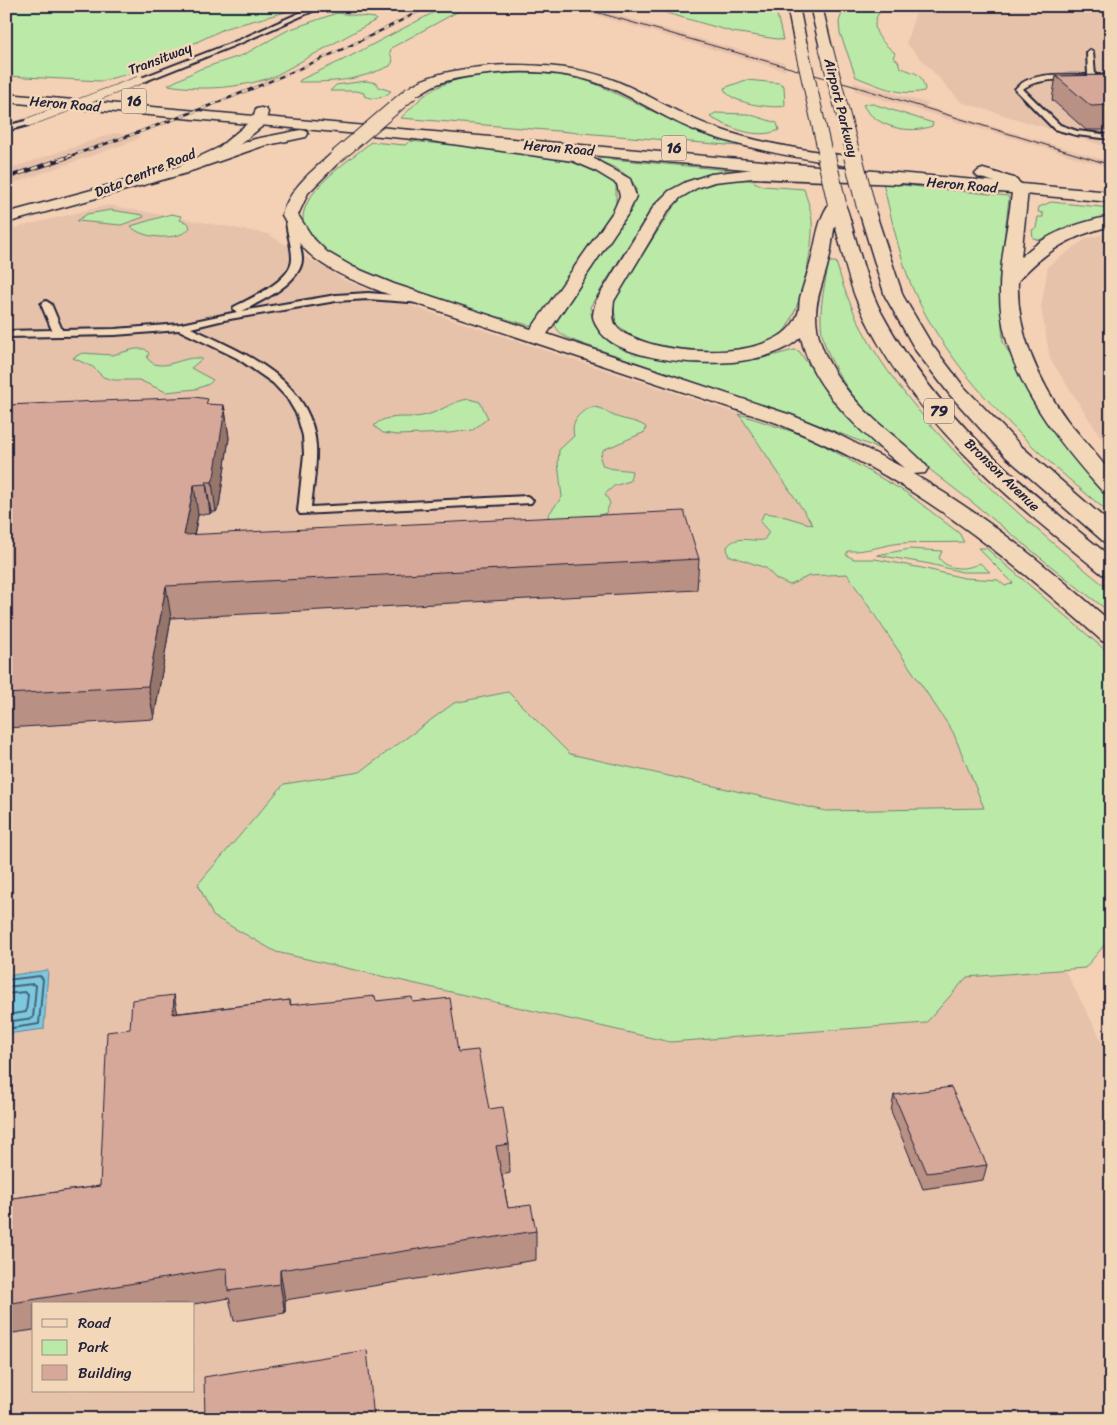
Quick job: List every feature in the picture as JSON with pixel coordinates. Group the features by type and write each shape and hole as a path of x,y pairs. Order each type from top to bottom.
{"main road":[{"name":"Airport Parkway","path":"793,6 837,204"},
{"name":"Airport Parkway","path":"816,6 867,211"},
{"path":"825,44 831,15"},
{"path":"862,163 762,145 729,137 679,118 609,83 586,76 560,71 526,69 477,71 438,80 411,92 336,157 302,190 292,205 290,215 311,247 332,263 388,288 813,430 892,469 984,529"},
{"name":"Heron Road","path":"6,90 408,134 1111,197"},
{"name":"Heron Road","path":"6,98 242,120 261,117 862,163 1111,185"},
{"path":"99,107 181,120 192,124 202,138 191,161"},
{"name":"Data Centre Road","path":"191,161 232,144 261,117"},
{"name":"Data Centre Road","path":"6,218 167,176 191,161 242,120"},
{"path":"191,161 288,136 328,133 408,134 571,156 605,168 624,182 628,196 621,212 536,336"},
{"path":"837,204 828,214 823,247 807,316 796,332 778,344 752,352 718,357 679,355 643,348 611,332 601,317 605,301 660,209 670,197 685,188 716,178 757,174 898,179"},
{"path":"983,174 1008,181 1020,190 1009,280 1010,304 1020,350 1034,381 1065,433 1111,487"},
{"name":"Bronson Avenue","path":"837,204 860,285 877,321 900,360 935,406 986,461 1013,487 1111,570"},
{"name":"Bronson Avenue","path":"867,211 894,296 923,347 957,391 1008,446 1111,536"},
{"path":"1009,280 1029,256 1049,243 1083,228 1111,221"},
{"path":"807,316 810,334 818,357 834,386 852,410 984,529 1077,605 1111,636"},
{"path":"1077,605 1111,628"}],"lane":[{"name":"Transitway","path":"6,129 29,122 241,41 321,6"},
{"path":"1090,52 1090,72 1093,78"},
{"path":"1111,77 1034,80 1021,85 1019,89 1057,127 1076,133 1111,137"},
{"path":"224,317 271,291 297,265 298,259 289,230 290,215"},
{"path":"6,334 181,327 224,317 336,298 368,296 426,301"},
{"path":"46,304 58,333"},
{"path":"181,327 256,365 294,397 306,422 310,437 304,512 527,500"}],"shaded area":[{"path":"564,6 586,6 785,63 786,71"},
{"path":"918,6 1111,6 1111,148 961,102 906,43"},
{"path":"853,82 930,104 925,106 1111,162 1111,168 855,91"},
{"path":"114,133 140,136 136,140 6,186 6,170"},
{"path":"108,205 268,234 346,281 426,311 739,414 953,732 1006,858 1111,1058 1111,1419 6,1419 6,230"},
{"path":"1111,233 1111,453 1050,359 1041,308 1048,266 1087,238"}],"green space":[{"path":"6,6 293,6 286,12 226,28 132,73 101,81 6,76"},
{"path":"446,6 468,6 391,48 390,53 393,61 390,66 346,80 299,82 300,80 343,60"},
{"path":"642,6 775,6 783,40 733,32"},
{"path":"844,6 884,6 876,20 876,32 895,53 893,57 898,61 900,67 919,76 925,89 924,91 898,91 881,87 856,77 840,33 839,22"},
{"path":"337,13 375,18 376,20 273,77 247,84 208,88 168,85 200,69 243,55 288,30"},
{"path":"525,73 554,74 582,79 673,121 739,146 401,118 429,92 451,82 476,76"},
{"path":"746,80 779,83 784,86 785,106 770,107 751,104 733,98 724,88"},
{"path":"366,81 377,83 378,87 391,91 385,96 371,98 357,91 330,91 336,85"},
{"path":"870,103 933,123 932,126 914,130 884,124 869,113 863,105"},
{"path":"715,113 748,114 777,123 779,130 762,134 735,129 710,117"},
{"path":"410,141 509,150 572,162 609,176 616,185 616,205 535,327 442,301 401,287 363,271 331,254 310,235 303,216 306,205 312,195 331,175 371,142 405,145"},
{"path":"600,158 740,171 705,177 683,184 673,189 654,204 590,307 594,323 602,334 611,341 725,362 760,359 794,350 799,351 832,399 880,449 808,421 580,343 565,337 559,332 555,325 559,318 633,207 635,200 636,189 629,177 620,170 599,161"},
{"path":"732,179 750,180 763,186 804,189 810,211 812,240 806,275 790,322 784,331 773,340 740,350 699,351 663,347 631,335 616,324 613,301 677,201 692,189"},
{"path":"883,183 1008,196 999,279 1003,342 1040,411 1085,470 1111,494 1111,514 1054,466 996,409 946,347 926,315 910,282 898,245"},
{"path":"1051,202 1111,208 1111,219 1061,231 1039,240 1033,238 1032,230 1036,228 1038,217 1043,217 1043,213 1038,212 1039,207"},
{"path":"111,210 143,215 144,217 121,225 77,221 87,214"},
{"path":"171,214 181,216 180,220 188,223 190,227 186,232 170,237 161,237 143,234 131,226"},
{"path":"829,262 836,262 846,294 870,343 878,357 908,397 940,435 986,483 1060,549 1111,591 1111,613 915,457 871,416 852,394 836,370 822,335 823,293"},
{"path":"135,349 145,349 149,353 147,358 159,365 195,358 202,359 191,368 213,380 209,384 196,389 166,392 139,380 114,380 103,377 93,367 73,358 82,353 112,355"},
{"path":"469,399 480,402 488,418 473,430 397,435 383,433 374,426 384,419 416,417"},
{"path":"594,407 646,427 645,432 603,450 600,458 603,466 632,471 630,481 614,486 605,494 610,503 606,513 573,524 550,521 548,515 562,497 558,463 559,450 574,436 573,426 577,417 589,408"},
{"path":"739,414 824,442 825,446 907,493 959,533 964,542 901,543 848,551 846,555 854,559 875,559 964,578 998,580 1005,586 1013,583 978,548 986,548 1111,655 1111,934 1107,942 1085,968 967,977 926,1023 670,1042 276,952 213,916 198,884 284,784 360,772 454,703 508,692 570,754 826,811 984,808 953,732 847,574 809,576 790,585 776,579 766,568 728,555 727,547 735,541 744,539 764,540 769,532 760,522 764,513 779,515 813,525"},
{"path":"910,549 942,551 939,558 947,565 964,568 980,563 990,572 962,572 930,564 877,555"}],"water":[{"path":"48,970 44,1029 6,1034 6,976"}],"building":[{"path":"1111,75 1111,105 1091,106 1056,76"},
{"path":"195,397 208,399 206,404 224,405 223,410 225,409 214,477 212,482 194,485 184,535 684,511 699,559 166,586 148,686 6,694 6,405"},
{"path":"174,995 173,1014 290,1000 290,1005 375,996 376,1001 412,997 413,1002 450,998 458,1052 478,1050 489,1109 503,1107 509,1144 496,1146 508,1208 531,1205 536,1231 280,1270 280,1284 228,1291 227,1268 6,1304 6,1199 100,1186 107,1032 130,1029 132,1000"},
{"path":"951,1087 987,1165 927,1173 894,1095"},
{"path":"367,1350 374,1419 205,1419 204,1377"}],"tram line":[{"path":"575,6 860,88 1111,165"}],"railway":[{"path":"67,157 251,89 341,50 429,6"},
{"path":"6,178 71,156"}]}
